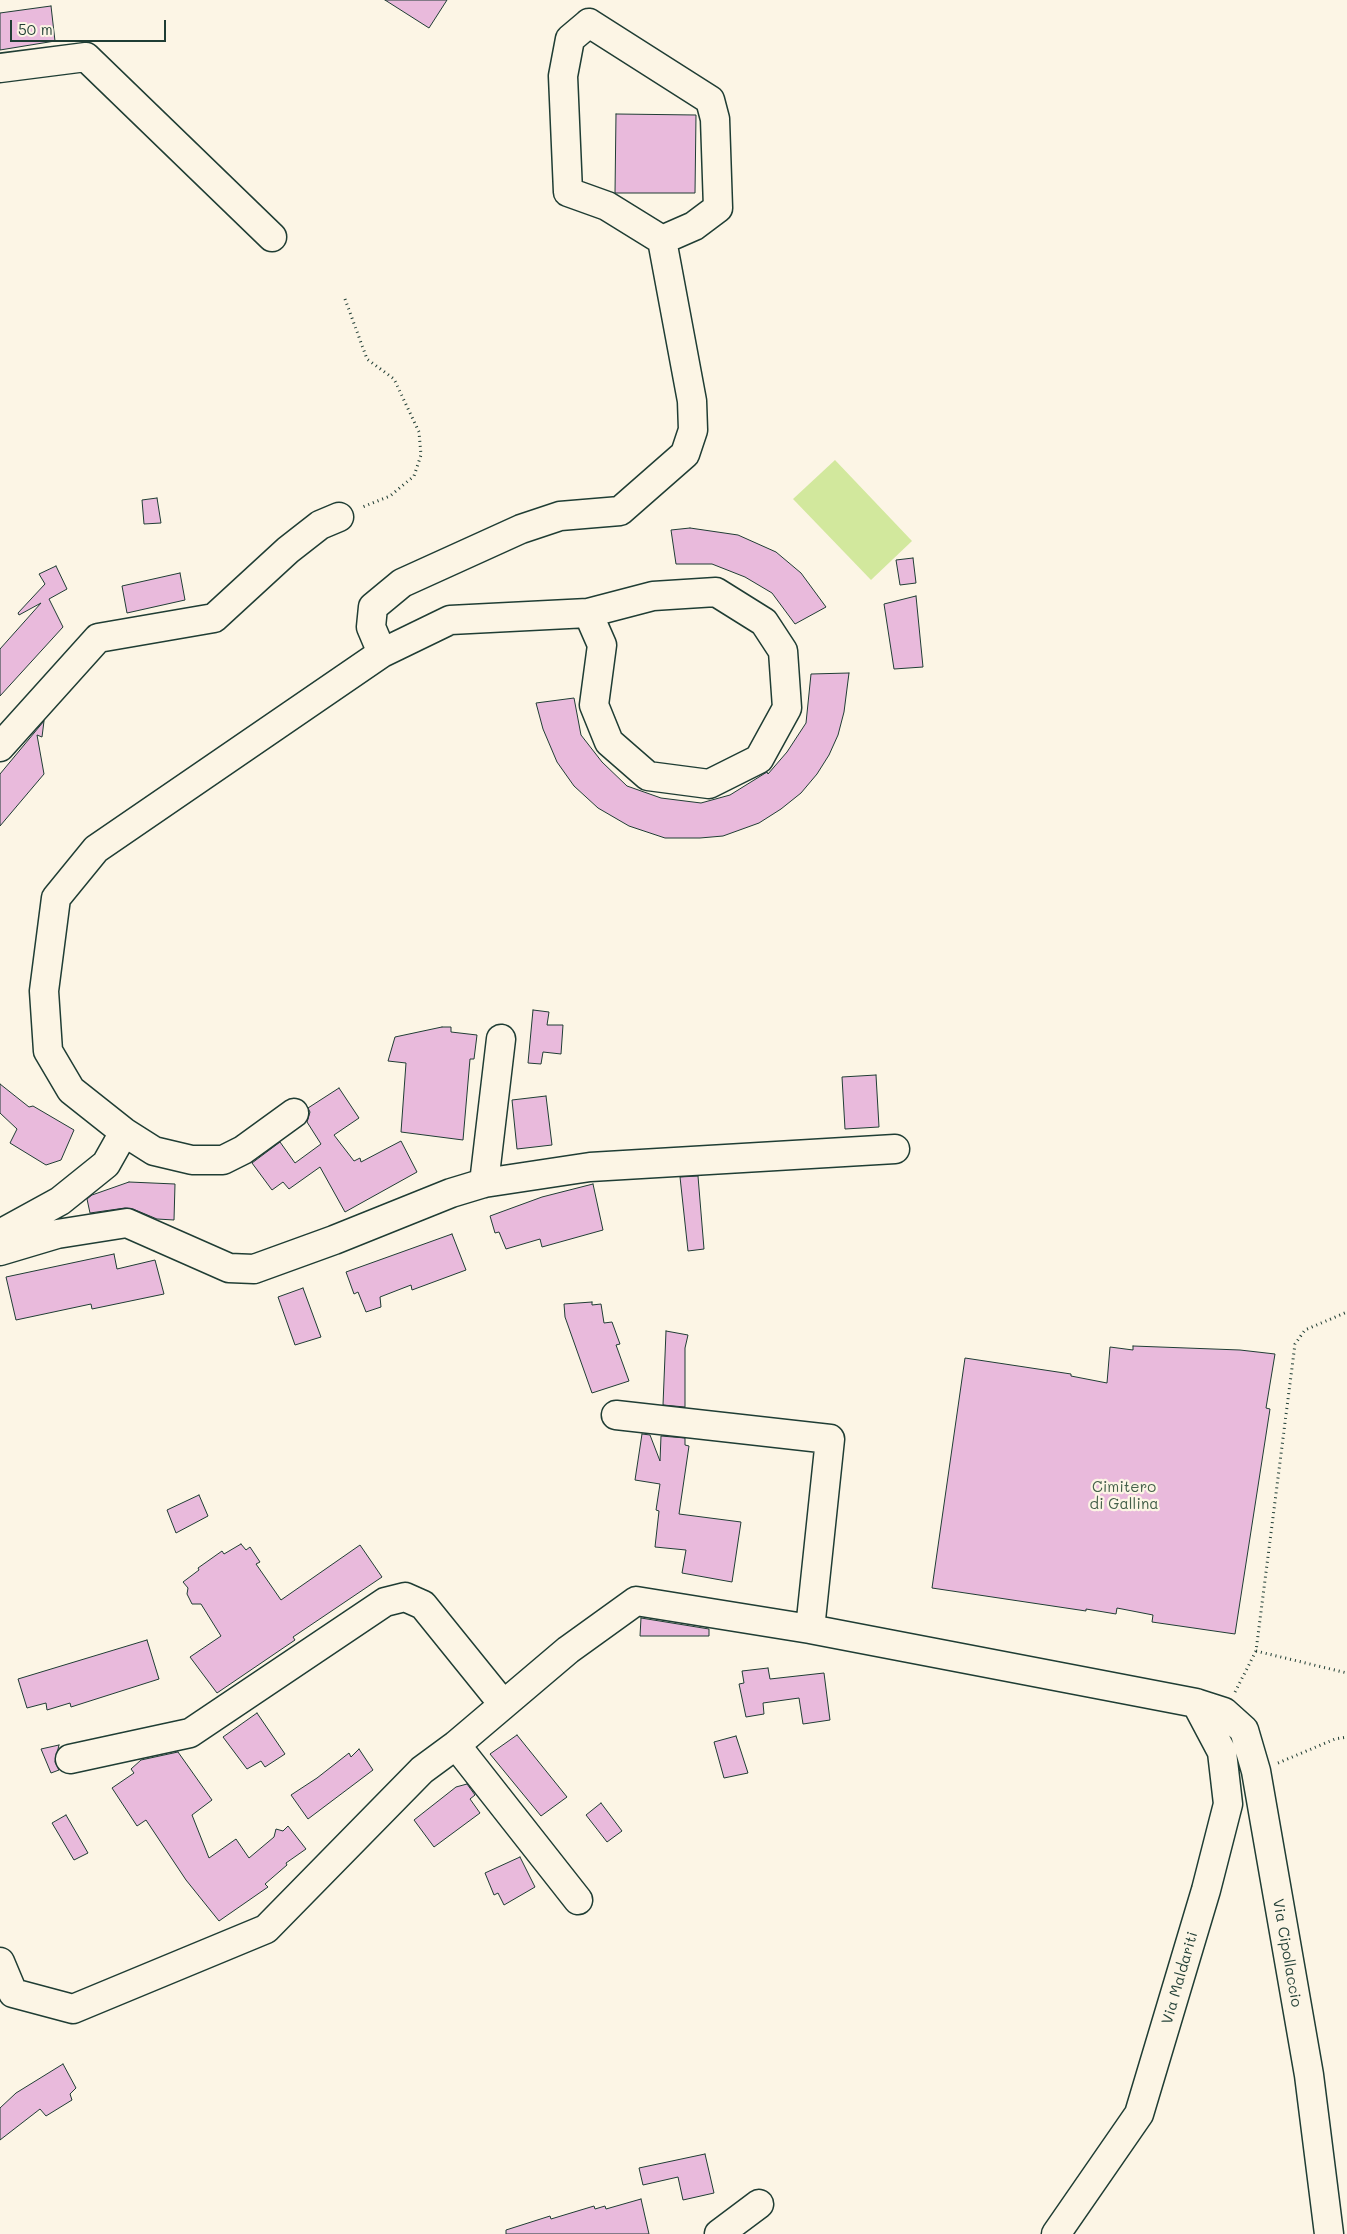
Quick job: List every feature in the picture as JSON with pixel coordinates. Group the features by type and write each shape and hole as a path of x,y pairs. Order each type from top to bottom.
{"street":[{"path":"382,653 371,627 373,607 402,582 529,527 560,516 620,510 685,454 692,430 692,402 662,240 607,206 568,192 563,76 570,39 589,23 710,100 715,119 718,208 694,226 662,240"},
{"path":"0,68 86,57 272,237"},
{"path":"0,747 98,638 214,618 288,550 320,525 339,517"},
{"path":"294,1113 243,1150 223,1160 192,1160 154,1151 124,1132 70,1090 48,1051 44,991 56,898 96,849 382,653 450,620 588,613 653,596 716,592 764,622 783,651 788,708 759,759 710,784 648,776 609,742 594,705 602,644 588,613"},
{"path":"484,1183 501,1038"},
{"path":"0,1234 60,1200 106,1164 124,1132"},
{"path":"0,1252 57,1234 127,1223 229,1268 254,1269 452,1193 484,1183 590,1167 895,1149"},
{"path":"616,1415 830,1439 810,1630"},
{"path":"70,1759 190,1733 385,1602 405,1597 423,1605 503,1704"},
{"name":"Via Cipollaccio","path":"0,1962 13,1993 73,2009 266,1929 422,1770 456,1745 568,1650 636,1601 810,1630 1196,1703 1224,1712 1244,1730 1256,1771 1309,2075 1329,2234"},
{"name":"Via Maldariti","path":"1056,2234 1139,2114 1206,1890 1228,1804 1222,1752 1196,1703"},
{"path":"456,1745 578,1900"},
{"path":"718,2234 759,2204"}],"path":[{"path":"339,517 390,496 414,476 421,455 419,432 394,379 367,359 345,299"},
{"path":"1224,1712 1256,1651 1295,1344 1305,1330 1347,1312"},
{"path":"1256,1651 1347,1673"},
{"path":"1256,1771 1293,1758 1334,1739 1347,1737"}],"green space":[{"path":"835,460 912,541 871,580 793,499"}],"building":[{"path":"385,0 447,0 429,28"},
{"path":"51,6 55,41 0,50 0,13"},
{"path":"616,114 696,115 695,193 615,193"},
{"path":"157,498 161,523 144,524 142,500"},
{"path":"690,528 738,535 776,552 801,573 826,607 795,624 772,593 745,577 712,564 676,564 671,530"},
{"path":"913,558 916,583 900,585 896,560"},
{"path":"56,566 67,589 49,599 63,627 0,696 0,649 41,603 19,615 18,613 45,584 39,574"},
{"path":"180,573 185,600 127,613 122,586"},
{"path":"916,596 923,667 894,669 884,604"},
{"path":"849,673 844,712 838,735 829,755 817,774 801,793 781,809 759,823 723,836 665,838 629,826 598,808 574,786 557,762 543,729 536,703 574,698 581,735 602,762 627,786 661,798 701,803 730,795 767,772 768,774 787,752 806,723 811,674"},
{"path":"44,721 42,737 37,735 44,774 0,826 0,774"},
{"path":"533,1010 549,1012 547,1025 563,1025 561,1054 543,1052 541,1064 528,1063"},
{"path":"442,1027 451,1027 451,1032 477,1035 474,1059 470,1059 463,1140 401,1132 406,1063 388,1061 395,1037"},
{"path":"876,1075 879,1127 845,1129 842,1077"},
{"path":"0,1084 29,1107 33,1106 74,1130 61,1160 46,1165 10,1143 17,1129 0,1113"},
{"path":"339,1088 359,1118 334,1135 354,1161 360,1158 361,1162 401,1141 417,1172 345,1212 320,1167 289,1189 283,1182 272,1190 252,1163 280,1142 295,1163 321,1144 307,1122 310,1112 308,1108"},
{"path":"546,1096 552,1145 517,1149 512,1100"},
{"path":"698,1176 704,1249 688,1251 680,1177"},
{"path":"129,1182 175,1184 174,1220 157,1219 133,1209 125,1208 90,1213 87,1199 92,1195"},
{"path":"593,1184 603,1230 542,1247 540,1239 506,1249 499,1232 495,1233 490,1216 542,1197"},
{"path":"452,1234 466,1270 412,1290 411,1285 380,1297 381,1307 366,1312 358,1292 354,1294 346,1272"},
{"path":"114,1254 117,1269 155,1260 164,1294 92,1309 91,1304 16,1320 6,1277"},
{"path":"303,1288 321,1337 295,1345 278,1297"},
{"path":"592,1302 592,1305 601,1304 604,1323 612,1322 620,1344 616,1345 629,1381 592,1393 565,1317 564,1304"},
{"path":"666,1331 688,1335 685,1348 685,1407 663,1405"},
{"name":"Cimitero di Gallina","path":"1133,1346 1240,1350 1275,1354 1266,1408 1270,1409 1235,1634 1152,1622 1153,1615 1117,1608 1116,1614 1086,1609 1086,1611 932,1588 965,1358 1071,1374 1071,1376 1107,1383 1110,1347 1133,1350"},
{"path":"642,1434 650,1435 660,1461 661,1436 685,1438 685,1445 689,1446 679,1514 741,1522 732,1582 682,1573 686,1550 655,1547 659,1511 656,1510 660,1484 635,1480"},
{"path":"199,1495 208,1516 176,1533 167,1510"},
{"path":"241,1544 246,1550 250,1547 260,1562 256,1564 281,1600 360,1545 382,1577 293,1637 295,1640 217,1693 190,1657 221,1636 201,1604 192,1604 187,1594 188,1588 183,1582 199,1570 198,1568 222,1551 224,1554"},
{"path":"641,1618 709,1629 709,1636 640,1636"},
{"path":"147,1640 159,1679 71,1707 70,1703 47,1710 46,1703 27,1708 18,1679"},
{"path":"768,1668 770,1679 824,1673 830,1720 803,1724 799,1698 763,1703 764,1714 746,1717 739,1684 744,1683 742,1671"},
{"path":"257,1713 285,1754 265,1767 261,1761 247,1769 223,1737"},
{"path":"517,1735 567,1797 541,1816 490,1754"},
{"path":"736,1736 748,1773 724,1778 714,1742"},
{"path":"59,1745 55,1762 59,1770 51,1773 41,1749"},
{"path":"359,1749 373,1770 308,1819 291,1795 349,1753 351,1757"},
{"path":"178,1752 212,1800 192,1815 209,1858 236,1839 249,1858 274,1837 276,1829 283,1831 288,1826 306,1849 286,1863 287,1865 265,1884 268,1887 219,1921 186,1880 146,1820 137,1826 112,1788 134,1773 131,1769 141,1760"},
{"path":"467,1784 475,1795 470,1799 480,1813 434,1847 414,1820 456,1787"},
{"path":"601,1803 622,1831 607,1842 586,1815"},
{"path":"66,1815 88,1853 74,1860 52,1823"},
{"path":"520,1857 535,1887 504,1905 498,1893 494,1895 485,1873"},
{"path":"63,2064 76,2088 70,2094 72,2100 46,2116 40,2109 0,2140 0,2108 16,2093"},
{"path":"705,2154 714,2193 683,2200 678,2177 643,2185 639,2168"},
{"path":"641,2199 649,2234 506,2234 506,2230 550,2216 551,2219 594,2206 595,2209 605,2206 606,2209"}]}
